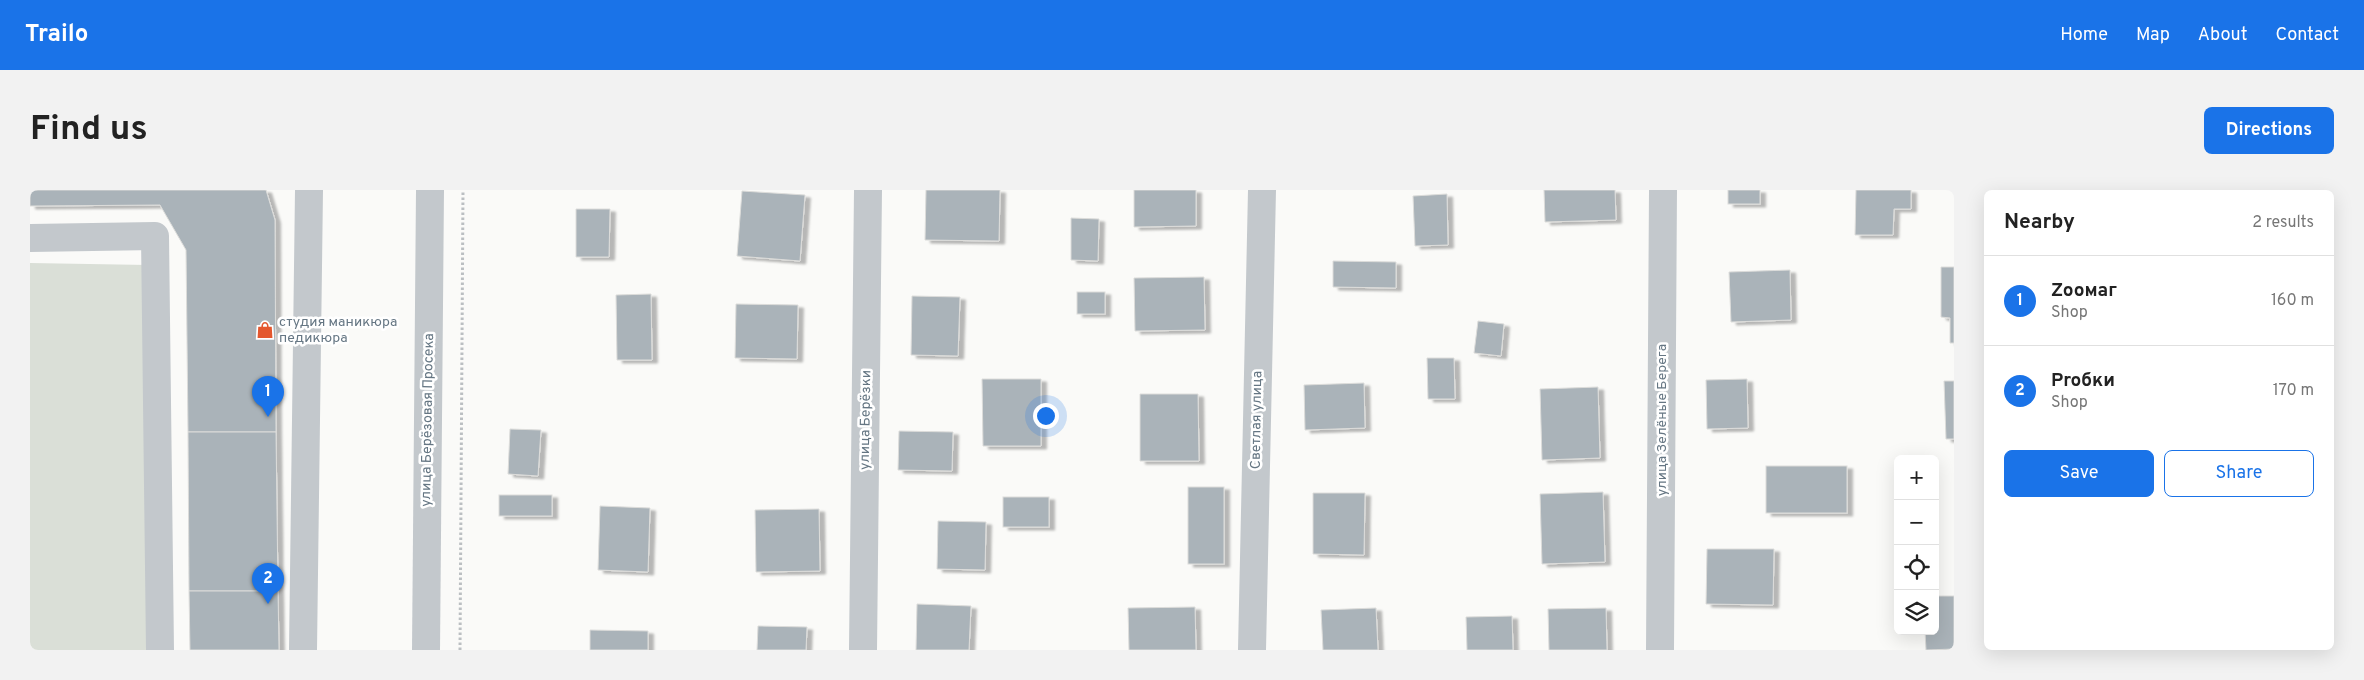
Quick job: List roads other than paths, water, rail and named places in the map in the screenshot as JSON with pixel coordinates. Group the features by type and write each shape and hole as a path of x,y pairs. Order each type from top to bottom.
{"street":[{"path":"303,650 309,190"},
{"name":"улица Берёзовая Просека","path":"426,650 430,190"},
{"name":"улица Берёзки","path":"863,650 868,190"},
{"name":"Светлая улица","path":"1252,650 1262,190"},
{"name":"улица Зелёные Берега","path":"1660,650 1663,190"},
{"path":"30,238 155,236 160,650"}],"place":[{"name":"студия маникюра педикюра","path":"265,330"},
{"name":"Zooмаг","path":"268,417"},
{"name":"Proбки","path":"268,604"}]}
